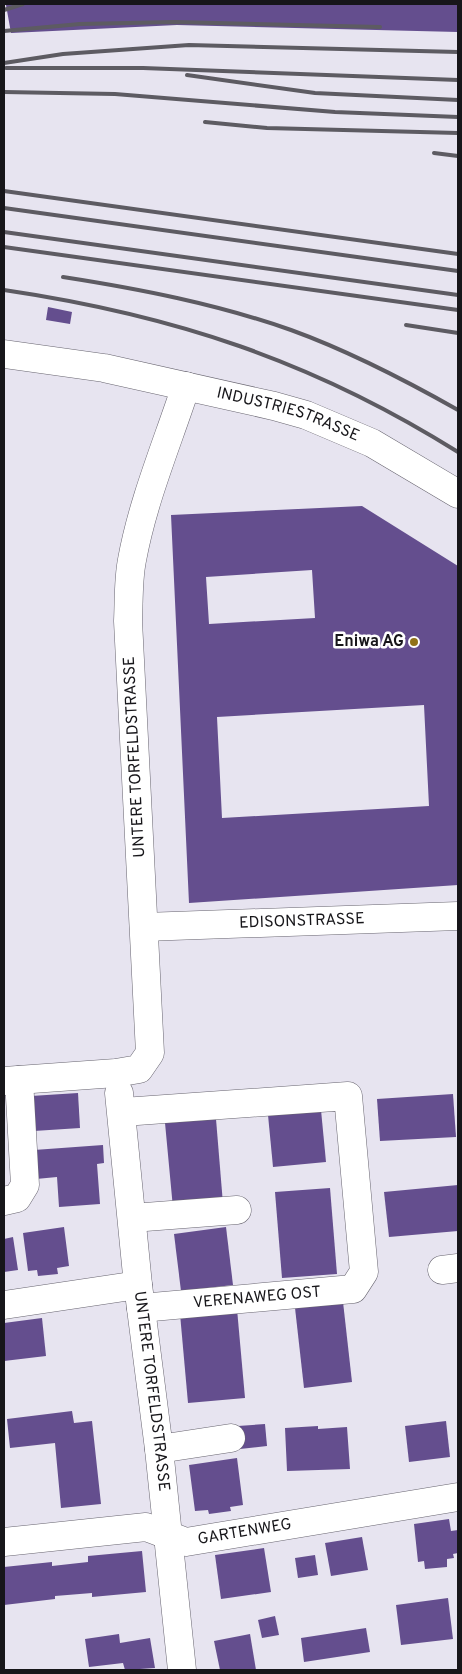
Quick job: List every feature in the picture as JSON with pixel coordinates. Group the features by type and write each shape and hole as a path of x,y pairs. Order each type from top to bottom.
{"street":[{"name":"INDUSTRIESTRASSE","path":"4,354 104,368 274,406 306,416 372,443 458,494"},
{"name":"UNTERE TORFELDSTRASSE","path":"182,1670 159,1449 139,1297 123,1112 116,1073 139,1069 150,1053 129,631 132,562 145,506 186,386"},
{"name":"EDISONSTRASSE","path":"144,927 458,916"},
{"path":"4,1201 17,1198 25,1185 11,1080 116,1073"},
{"name":"VERENAWEG OST","path":"123,1112 348,1096 364,1272 353,1289 139,1297"},
{"path":"132,1218 237,1210"},
{"path":"4,1305 139,1297"},
{"path":"159,1449 231,1438"},
{"name":"GARTENWEG","path":"4,1542 146,1527 186,1542 458,1497"}],"building":[{"path":"458,4 458,32 177,25 11,33 6,5"},
{"path":"48,307 72,312 70,324 46,320"},
{"path":"362,506 458,566 458,885 189,903 171,515","holes":["312,570 315,618 209,624 206,577","424,705 429,806 222,818 217,717"]},
{"path":"78,1093 80,1128 34,1131 31,1096"},
{"path":"453,1094 456,1137 380,1141 377,1099"},
{"path":"321,1110 326,1162 273,1167 268,1115"},
{"path":"216,1119 223,1204 173,1208 165,1123"},
{"path":"103,1145 104,1163 97,1164 100,1204 59,1207 57,1177 36,1179 34,1150"},
{"path":"458,1185 458,1231 389,1237 384,1192"},
{"path":"330,1188 337,1274 282,1278 275,1192"},
{"path":"64,1227 69,1266 57,1268 58,1274 38,1276 37,1270 28,1271 23,1233"},
{"path":"226,1227 233,1285 181,1291 174,1234"},
{"path":"13,1237 18,1270 4,1272 4,1239"},
{"path":"342,1293 352,1382 304,1388 294,1299"},
{"path":"237,1309 245,1398 188,1403 180,1314"},
{"path":"42,1318 46,1356 4,1361 4,1323"},
{"path":"72,1411 74,1423 92,1421 101,1504 61,1508 55,1443 10,1448 7,1419"},
{"path":"446,1421 450,1457 409,1462 405,1426"},
{"path":"265,1424 267,1446 240,1449 238,1426"},
{"path":"318,1426 318,1429 347,1427 350,1469 287,1471 285,1428"},
{"path":"237,1458 243,1505 230,1507 231,1511 209,1514 208,1510 195,1511 189,1465"},
{"path":"449,1519 451,1531 458,1530 458,1553 453,1554 454,1558 447,1559 447,1567 425,1569 424,1561 418,1562 414,1524"},
{"path":"362,1537 368,1570 331,1576 325,1543"},
{"path":"264,1548 271,1592 221,1599 215,1555"},
{"path":"142,1551 146,1592 92,1597 92,1593 55,1596 55,1599 4,1605 4,1567 52,1562 52,1566 88,1562 88,1556"},
{"path":"315,1555 318,1575 298,1578 295,1558"},
{"path":"448,1598 453,1639 401,1645 396,1605"},
{"path":"275,1616 279,1635 262,1638 258,1620"},
{"path":"366,1628 370,1652 304,1662 301,1638"},
{"path":"119,1634 120,1643 150,1638 155,1668 125,1670 123,1663 89,1667 85,1639"},
{"path":"250,1634 256,1670 220,1670 214,1641"}],"railway":[{"path":"4,10 23,4"},
{"path":"4,31 80,24 175,22 380,27"},
{"path":"4,63 63,54 189,45 458,52"},
{"path":"6,68 143,68 458,80"},
{"path":"187,75 315,93 458,100"},
{"path":"4,92 115,94 335,112 458,117"},
{"path":"205,122 267,128 458,133"},
{"path":"434,153 458,156"},
{"path":"4,191 458,254"},
{"path":"4,208 458,271"},
{"path":"4,232 458,295"},
{"path":"4,247 458,310"},
{"path":"63,277 178,298 235,312 291,330 334,347 376,367 458,410"},
{"path":"4,290 66,300 126,313 184,328 240,346 295,367 350,392 404,420 458,452"},
{"path":"406,325 458,333"}],"place":[{"name":"Eniwa AG","path":"414,642"}]}
